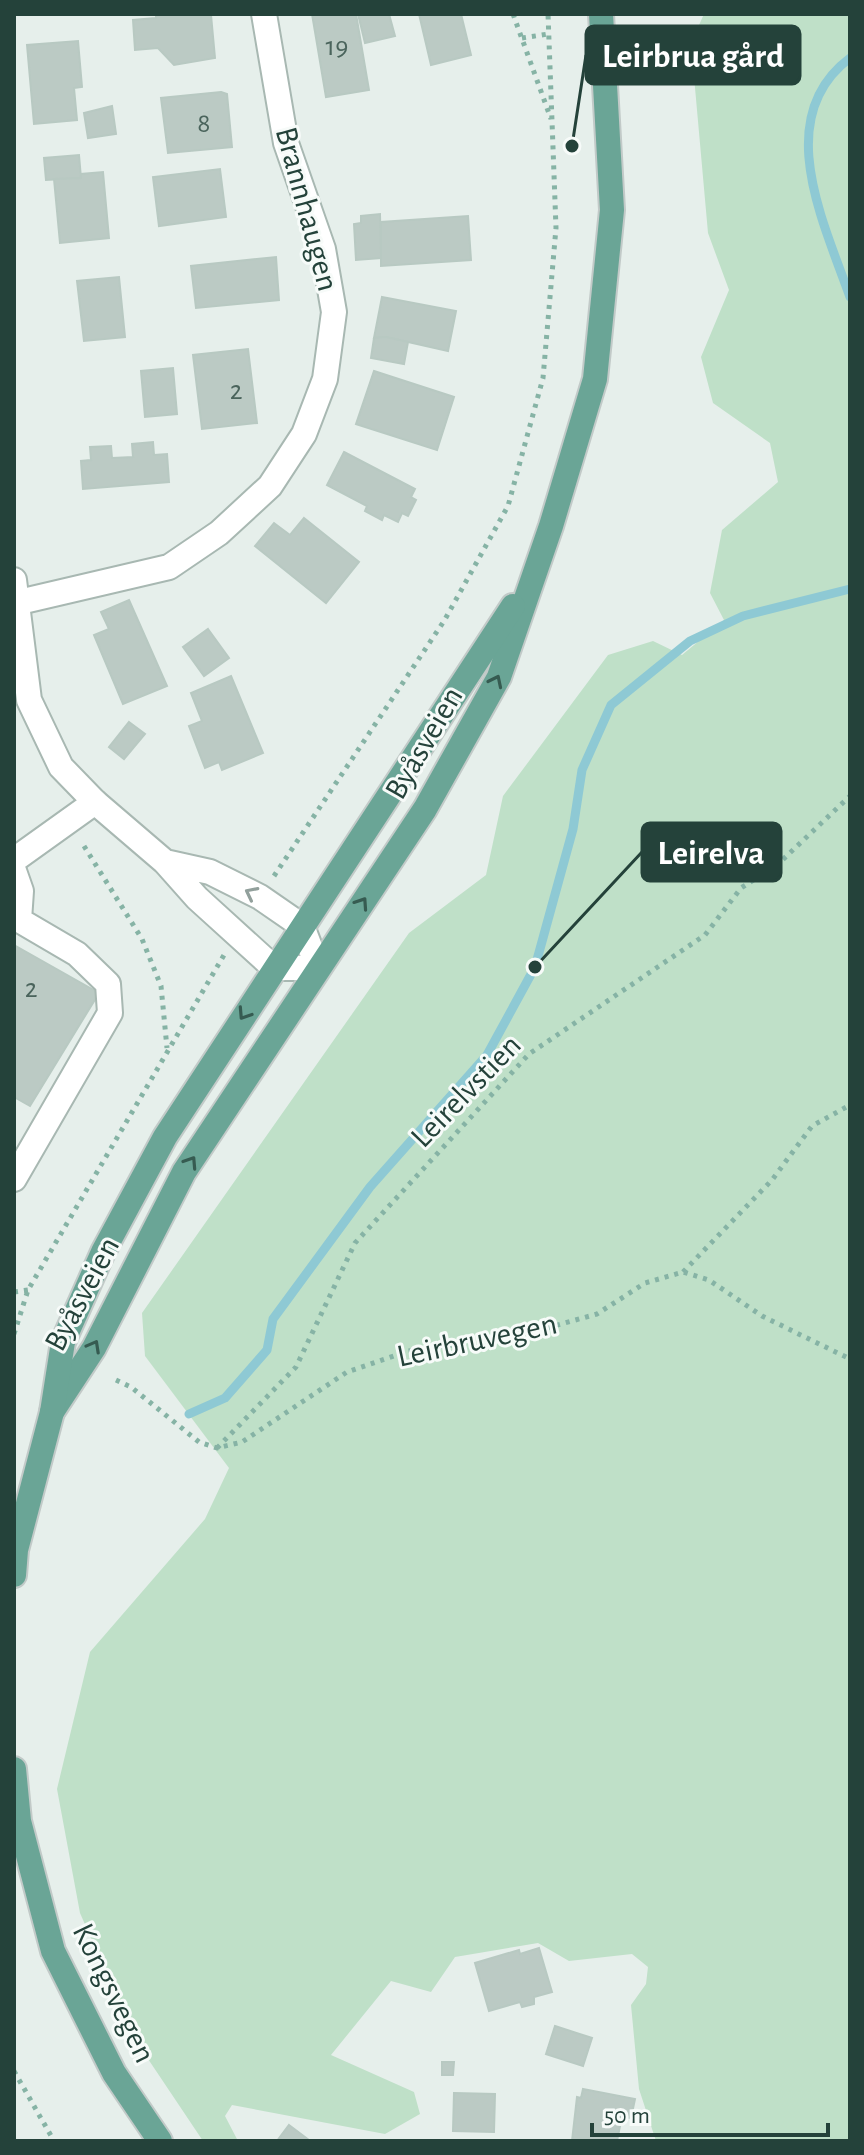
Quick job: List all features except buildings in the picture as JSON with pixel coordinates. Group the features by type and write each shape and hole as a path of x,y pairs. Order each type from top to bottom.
{"main road":[{"name":"Byåsveien","path":"52,1412 94,1348 184,1172 425,809 499,677 528,585 551,526 595,379 612,210 601,14"},
{"name":"Byåsveien","path":"52,1412 63,1342 103,1252 165,1137 528,585"},
{"path":"14,1575 16,1550 52,1412"},
{"name":"Kongsvegen","path":"14,1769 19,1821 53,1951 114,2073 160,2141"}],"street":[{"name":"Brannhaugen","path":"15,591 169,567 219,533 270,486 304,434 325,379 334,312 323,249 286,143 264,14"},
{"path":"15,591 16,631 29,700 61,767 274,968 318,968 302,926 260,897 210,872 165,862"},
{"path":"14,860 95,802"},
{"path":"14,871 21,891 16,920 77,954 108,984 110,1013 18,1163"}],"path":[{"path":"513,14 552,123"},
{"path":"273,877 444,621 508,506 543,378 556,228 548,14"},
{"path":"522,38 548,34"},
{"name":"Leirelvstien","path":"217,1448 296,1367 355,1243 529,1054 705,935 741,888 777,865 850,796"},
{"path":"84,846 142,939 161,986 167,1049"},
{"path":"14,1334 28,1290 230,943"},
{"path":"850,1105 812,1126 772,1180 683,1272 709,1280 762,1316 850,1359"},
{"name":"Leirbruvegen","path":"217,1448 242,1442 347,1372 408,1351 518,1336 597,1314 645,1283 683,1272"},
{"path":"14,1292 28,1290"},
{"path":"116,1380 131,1387 199,1442 217,1448"},
{"path":"14,2071 54,2141"}],"green space":[{"path":"704,14 850,14 850,2141 656,2141 639,2089 631,2005 646,1984 648,1967 632,1954 569,1961 538,1943 455,1957 431,1992 391,1981 331,2055 414,2092 420,2114 385,2134 232,2105 225,2116 238,2141 203,2141 136,2041 80,1913 57,1789 90,1652 205,1519 229,1468 145,1356 142,1313 409,933 486,875 503,796 608,655 653,641 682,655 724,620 710,593 722,530 778,482 770,443 713,403 701,357 729,290 708,233 691,43"}],"waterway":[{"path":"850,58 826,82 813,110 808,140 818,204 850,297"},
{"path":"189,1414 225,1398 267,1350 273,1319 370,1187 487,1055 535,967 573,829 582,770 611,705 690,641 743,616 850,589"}],"place":[{"name":"Leirbrua gård","path":"572,146"},
{"name":"Leirelva","path":"535,967"}]}
